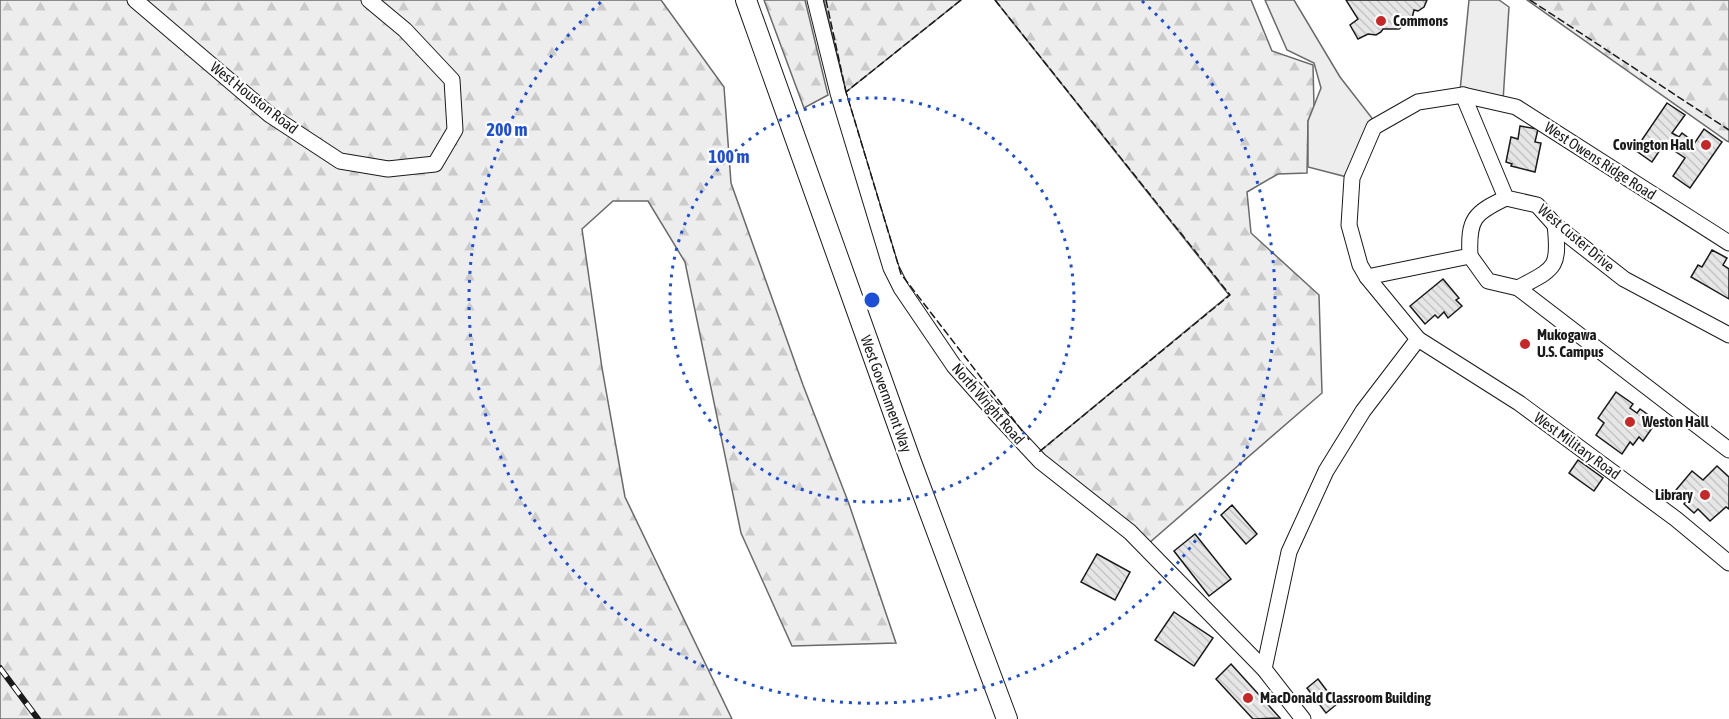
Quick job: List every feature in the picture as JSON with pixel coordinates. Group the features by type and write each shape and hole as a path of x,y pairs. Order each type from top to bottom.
{"main road":[{"name":"West Government Way","path":"746,0 911,462 1007,719"}],"street":[{"name":"West Houston Road","path":"135,0 270,115 340,161 388,169 435,164 455,130 452,80 405,30 369,0"},
{"name":"North Wright Road","path":"815,0 838,93 891,268 907,298 954,366 1040,461 1130,532 1264,669 1303,719"},
{"path":"1463,95 1506,198 1484,208 1474,220 1468,234 1470,256 1488,281 1518,288 1729,450"},
{"name":"West Military Road","path":"1463,95 1418,102 1374,127 1352,178 1349,225 1360,264 1367,277 1418,339 1519,403 1676,519 1729,563"},
{"name":"West Owens Ridge Road","path":"1463,95 1516,107 1729,243"},
{"name":"West Custer Drive","path":"1506,198 1537,205 1555,225 1624,279 1729,335"},
{"path":"1518,288 1548,272 1551,267 1558,252 1555,225"},
{"path":"1367,277 1470,256"},
{"path":"1264,669 1289,552 1326,471 1363,411 1418,339"}],"green space":[{"path":"0,0 661,0 724,87 731,183 803,385 849,504 896,643 792,646 741,533 685,262 648,201 613,201 582,229 602,368 625,497 732,719 0,719"},
{"path":"764,0 805,0 828,95 804,108"},
{"path":"824,0 961,0 846,92"},
{"path":"995,0 1251,0 1272,51 1313,65 1314,108 1308,121 1307,173 1278,174 1247,192 1251,233 1319,295 1322,393 1149,543 1039,452 1229,295"},
{"path":"1527,0 1729,0 1729,142 1727,141"}],"shaded area":[{"path":"1265,0 1294,0 1340,77 1375,122 1347,177 1308,167 1308,121 1321,88 1314,63 1287,50"},
{"path":"1469,0 1499,0 1509,7 1503,101 1460,91"}],"building":[{"name":"Commons","path":"1346,0 1427,0 1424,7 1418,11 1414,10 1412,18 1399,29 1383,29 1376,35 1368,34 1358,39 1350,25 1358,19"},
{"name":"Covington Hall","path":"1667,103 1685,115 1672,133 1679,137 1682,133 1690,139 1687,143 1692,147 1704,129 1722,142 1690,188 1673,176 1685,158 1664,144 1652,162 1635,150"},
{"path":"1520,126 1538,129 1535,142 1541,143 1535,172 1511,166 1512,164 1506,162 1511,137 1518,139"},
{"path":"1712,250 1727,258 1723,265 1729,269 1729,299 1691,277 1698,265 1702,267"},
{"path":"1443,279 1459,298 1456,300 1462,306 1448,318 1444,312 1438,318 1435,315 1425,324 1410,306"},
{"name":"Weston Hall","path":"1616,392 1633,404 1630,408 1637,413 1640,409 1657,421 1643,441 1639,437 1633,445 1630,442 1622,454 1596,435 1604,423 1598,418"},
{"path":"1578,460 1603,478 1594,491 1569,473"},
{"name":"Library","path":"1717,466 1729,477 1729,509 1726,507 1710,521 1698,509 1694,513 1684,504 1686,501 1676,490 1692,471 1703,480"},
{"path":"1232,505 1257,534 1246,544 1221,515"},
{"path":"1195,534 1231,579 1209,596 1174,551"},
{"path":"1097,554 1130,572 1115,600 1081,582"},
{"path":"1174,612 1213,638 1194,666 1155,640"},
{"name":"MacDonald Classroom Building","path":"1231,664 1280,718 1253,719 1216,679"},
{"path":"1318,679 1337,704 1326,713 1307,688"}],"railway":[{"path":"0,668 38,719"}],"fence":[{"path":"826,0 846,92"},
{"path":"961,0 846,92 901,274 1030,441"},
{"path":"995,0 1230,295 1039,452 1038,450"},
{"path":"1530,0 1729,130"}],"place":[{"name":"Commons","path":"1381,21"},
{"name":"Covington Hall","path":"1706,145"},
{"name":"Mukogawa U.S. Campus","path":"1525,344"},
{"name":"Weston Hall","path":"1630,422"},
{"name":"Library","path":"1705,495"},
{"name":"MacDonald Classroom Building","path":"1248,698"}]}
